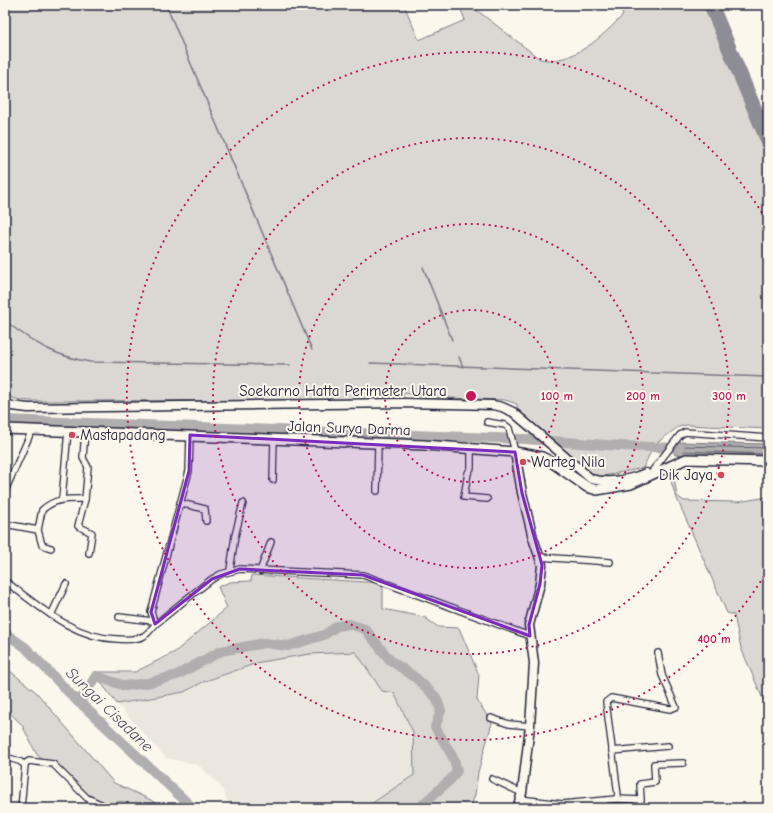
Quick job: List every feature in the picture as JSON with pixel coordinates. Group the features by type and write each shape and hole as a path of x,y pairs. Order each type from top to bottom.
{"main road":[{"name":"Soekarno Hatta Perimeter Utara","path":"5,403 12,406 28,408 404,403 493,405 508,409 586,476 598,481 639,476 666,464 677,464"},
{"name":"Jalan Surya Darma","path":"5,428 471,448 514,448 546,459 587,487 597,490 631,484 686,459 768,461"},
{"path":"514,448 522,493 533,538 540,557 540,584 529,625 534,663 530,726 521,796 517,808"},
{"name":"Jalan Surya Darma","path":"677,464 768,468"}],"street":[{"path":"487,422 505,425 512,434 514,448"},
{"path":"5,491 7,477 32,430"},
{"path":"62,499 68,431"},
{"path":"85,431 83,458 88,467 84,499 78,526 92,533 89,553"},
{"path":"653,470 680,435 691,432 768,438"},
{"path":"154,622 151,612 189,471 190,435"},
{"path":"273,480 274,439"},
{"path":"376,491 378,444"},
{"path":"471,448 471,468 468,473 464,497 487,498"},
{"path":"51,548 42,545 38,530 42,510 49,504 62,499 84,499"},
{"path":"180,503 205,509 206,521"},
{"path":"230,570 235,536 243,503"},
{"path":"5,524 38,530"},
{"path":"260,571 271,542"},
{"path":"540,557 610,562"},
{"path":"5,581 51,615 72,627 97,637 110,639 137,639 150,632 154,622 212,579 230,570 240,569 363,574 530,636"},
{"path":"51,615 66,584"},
{"path":"119,617 154,622"},
{"path":"616,799 618,795 606,702 611,698 670,709 676,707 662,675 658,653"},
{"path":"491,718 509,724 530,726"},
{"path":"612,751 668,746"},
{"path":"5,757 24,764"},
{"path":"24,764 29,761 53,764 87,798 109,808"},
{"path":"492,779 521,796 562,804 616,799 637,800 641,799 641,783 654,783 654,764 682,763"},
{"path":"21,808 25,768 24,764"},
{"path":"636,808 637,800"},
{"path":"604,801 604,808"}],"highlighted area":[{"path":"190,435 515,452 522,493 542,565 540,584 529,625 530,636 363,575 240,569 212,579 155,624 153,621 151,612 189,471"}],"shaded area":[{"path":"5,5 404,5 419,40 465,20 459,5 470,5 540,59 552,60 575,54 586,48 606,32 623,15 619,5 711,5 768,141 768,429 687,425 678,427 654,445 643,468 593,478 517,410 517,404 505,400 422,397 405,393 401,400 35,401 19,400 9,397 5,394"},
{"path":"673,471 677,496 684,501 737,502 768,497 768,711 741,648 734,615 727,613 675,494 669,475"},
{"path":"252,575 383,583 383,609 424,617 438,627 459,628 479,675 477,700 492,723 478,772 475,795 470,808 365,808 414,775 413,732 394,693 382,691 356,652 310,654 260,662 203,682 184,692 117,704 93,672 135,672 175,652 227,608 218,587 230,582 251,581"},
{"path":"356,652 382,691 394,693 413,732 415,775 365,808 231,808 220,785 198,765 166,758 117,704 184,692 203,682 260,662 310,654"},
{"path":"5,667 36,692 114,783 151,800 162,808 131,808 131,804 120,801 110,808 78,790 37,755 22,725 5,708"}],"water":[{"path":"678,442 768,444 768,458 675,455 673,448"}],"waterway":[{"path":"166,5 312,350"},
{"path":"423,267 452,340"},
{"path":"5,321 25,336 45,348 66,356 90,362 290,365"},
{"path":"459,357 463,367"},
{"path":"370,363 768,377"},
{"path":"5,420 525,439 621,446 680,448"},
{"path":"5,633 25,647 79,703 96,676 125,686 147,683 177,675 221,651 265,643 288,646 324,635 337,626 349,624 365,629 390,660 416,678 436,697 441,711 435,727 454,759 457,771 451,779 423,804 423,808"},
{"name":"Sungai Cisadane","path":"75,698 193,808"}],"taxiway":[{"path":"711,5 768,141"}],"place":[{"name":"Mastapadang","path":"72,435"},
{"name":"Warteg Nila","path":"523,462"},
{"name":"Dik Jaya","path":"721,475"}]}
